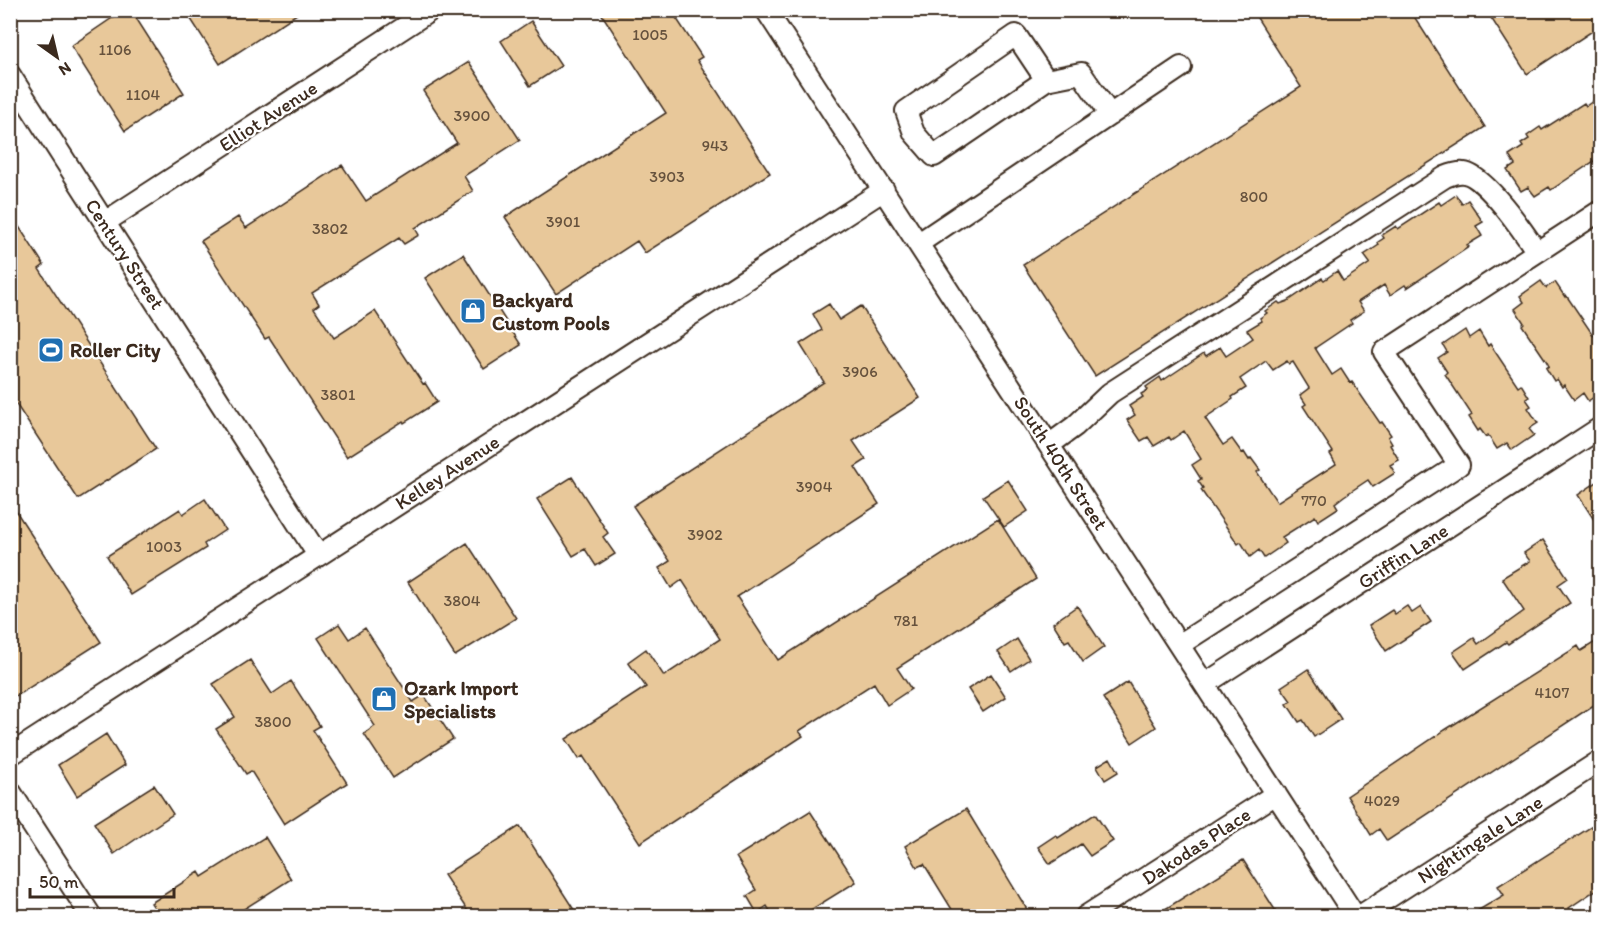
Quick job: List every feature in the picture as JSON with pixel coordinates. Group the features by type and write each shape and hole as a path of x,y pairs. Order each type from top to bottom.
{"street":[{"name":"Elliot Avenue","path":"105,222 431,10"},
{"name":"South 40th Street","path":"766,10 1355,916"},
{"path":"1046,80 1016,34 906,111 914,132 934,156 1046,80 1081,74 1110,115"},
{"path":"919,243 1181,68"},
{"name":"Century Street","path":"10,75 318,555"},
{"path":"1049,445 1075,426 1110,393 1445,177 1464,173 1479,179 1521,228 1537,252"},
{"name":"Kelley Avenue","path":"10,755 884,190"},
{"path":"1179,645 1459,465 1384,352 1600,211"},
{"name":"Griffin Lane","path":"1205,684 1600,428"},
{"name":"Nightingale Lane","path":"1360,916 1600,761"},
{"path":"10,791 91,916"},
{"name":"Dakodas Place","path":"1086,916 1276,794"}],"building":[{"path":"124,10 131,10 184,93 125,131 71,46"},
{"path":"185,10 303,10 220,64"},
{"path":"599,10 671,10 702,57 697,60 770,173 645,253 637,241 556,294 505,217 666,113"},
{"path":"1252,10 1410,10 1485,127 1095,376 1023,265 1301,87"},
{"path":"1486,10 1600,10 1600,26 1527,74"},
{"path":"531,21 561,66 530,86 501,41"},
{"path":"469,62 520,140 464,176 473,191 415,228 419,235 404,244 399,238 312,293 319,304 314,308 334,338 375,311 437,402 347,457 269,337 265,339 201,241 238,217 246,228 342,165 366,201 457,143 423,91"},
{"path":"1600,96 1600,157 1551,190 1549,187 1535,196 1528,187 1521,191 1507,170 1515,165 1509,156 1523,147 1521,144 1529,139 1527,136 1540,127 1542,130 1584,103 1586,106"},
{"path":"1456,195 1462,204 1468,200 1483,222 1476,226 1482,236 1407,288 1405,285 1390,295 1384,285 1358,302 1364,311 1350,320 1352,323 1315,348 1332,375 1341,369 1391,435 1388,437 1392,444 1390,445 1399,460 1390,465 1395,473 1373,487 1368,480 1335,503 1338,508 1318,521 1315,516 1282,537 1286,543 1264,558 1259,550 1250,557 1241,542 1238,544 1201,490 1203,488 1198,481 1201,479 1192,465 1201,459 1184,431 1171,440 1169,437 1154,446 1148,437 1141,441 1127,420 1135,415 1129,406 1143,397 1141,394 1148,390 1146,387 1160,377 1162,381 1204,353 1206,356 1220,347 1226,356 1253,338 1247,330 1262,321 1260,318 1267,313 1265,311 1278,302 1280,304 1288,301 1322,278 1324,280 1337,271 1343,281 1370,263 1364,255 1379,245 1378,242 1384,238 1382,235 1396,226 1398,229 1439,202 1441,205","holes":["1266,361 1273,370 1287,361 1289,364 1293,362 1309,388 1300,395 1306,404 1303,406 1333,452 1330,454 1336,464 1277,502 1257,472 1260,470 1251,458 1249,460 1232,439 1223,445 1205,418 1246,388 1240,379"]},
{"name":"Roller City","path":"10,213 44,265 39,269 156,449 78,499 10,395"},
{"name":"Backyard Custom Pools","path":"463,254 521,345 484,369 425,278"},
{"path":"1541,281 1546,288 1555,282 1593,335 1600,330 1600,393 1588,401 1583,393 1574,400 1564,385 1562,387 1557,379 1554,381 1546,368 1549,366 1522,325 1524,323 1515,309 1524,302 1520,296"},
{"path":"829,304 839,320 861,306 920,398 853,441 866,460 855,467 879,504 737,597 778,660 998,519 1036,579 897,668 911,689 887,705 874,683 799,731 803,736 640,843 583,756 579,759 566,739 646,687 628,662 646,649 664,676 720,639 682,580 671,588 659,568 670,561 633,506 824,382 800,344 822,330 813,314"},
{"path":"1465,330 1469,338 1479,331 1518,386 1521,384 1529,397 1526,399 1531,406 1528,408 1538,423 1529,429 1534,435 1512,450 1507,443 1497,449 1488,435 1486,437 1480,429 1478,431 1469,417 1472,415 1445,374 1447,372 1438,358 1447,352 1443,345"},
{"path":"572,477 608,533 603,537 615,554 596,566 585,549 573,556 537,499"},
{"path":"1008,480 1028,511 1004,527 983,496"},
{"path":"1600,480 1600,529 1578,495"},
{"path":"205,499 225,530 204,544 206,548 131,595 107,556 180,509 183,514"},
{"path":"10,502 101,642 10,700"},
{"path":"1543,540 1568,578 1558,585 1570,603 1465,669 1453,652 1474,638 1478,644 1524,611 1502,578 1530,561 1524,553"},
{"path":"467,543 516,618 455,656 408,582"},
{"path":"1077,606 1104,647 1083,662 1069,640 1065,642 1053,623"},
{"path":"1407,606 1412,613 1421,607 1431,622 1386,651 1369,625 1392,610 1395,614"},
{"name":"Ozark Import Specialists","path":"339,624 349,639 365,628 413,702 424,695 453,739 393,778 364,734 375,726 318,638"},
{"path":"1017,639 1029,659 1011,671 998,652"},
{"path":"1600,639 1600,701 1387,841 1379,829 1371,835 1347,796 1445,730 1578,646 1581,651"},
{"path":"250,660 272,694 291,681 320,726 313,730 347,783 284,824 251,771 246,774 216,729 235,717 213,684"},
{"path":"1308,669 1341,719 1314,737 1303,720 1299,722 1287,704 1291,701 1281,687"},
{"path":"991,674 1006,697 983,712 968,689"},
{"path":"1128,682 1156,727 1132,743 1103,698"},
{"path":"106,734 125,765 77,796 58,765"},
{"path":"1110,758 1118,772 1105,780 1097,766"},
{"path":"154,785 173,814 114,854 94,823"},
{"path":"966,809 1031,916 956,916 924,864 917,867 905,846"},
{"path":"810,811 856,882 801,916 773,916 767,906 757,913 747,896 756,890 736,857"},
{"path":"1095,814 1113,841 1090,856 1081,844 1050,864 1038,847 1056,835 1058,838"},
{"path":"1600,821 1600,887 1569,908 1574,916 1469,916 1504,895 1498,886"},
{"path":"520,826 578,916 471,916 444,875"},
{"path":"265,837 291,879 233,916 160,916 151,903 199,872 202,877"},
{"path":"1243,860 1279,916 1154,916"}],"place":[{"name":"Backyard Custom Pools","path":"473,311"},
{"name":"Roller City","path":"51,350"},
{"name":"Ozark Import Specialists","path":"384,699"}]}
